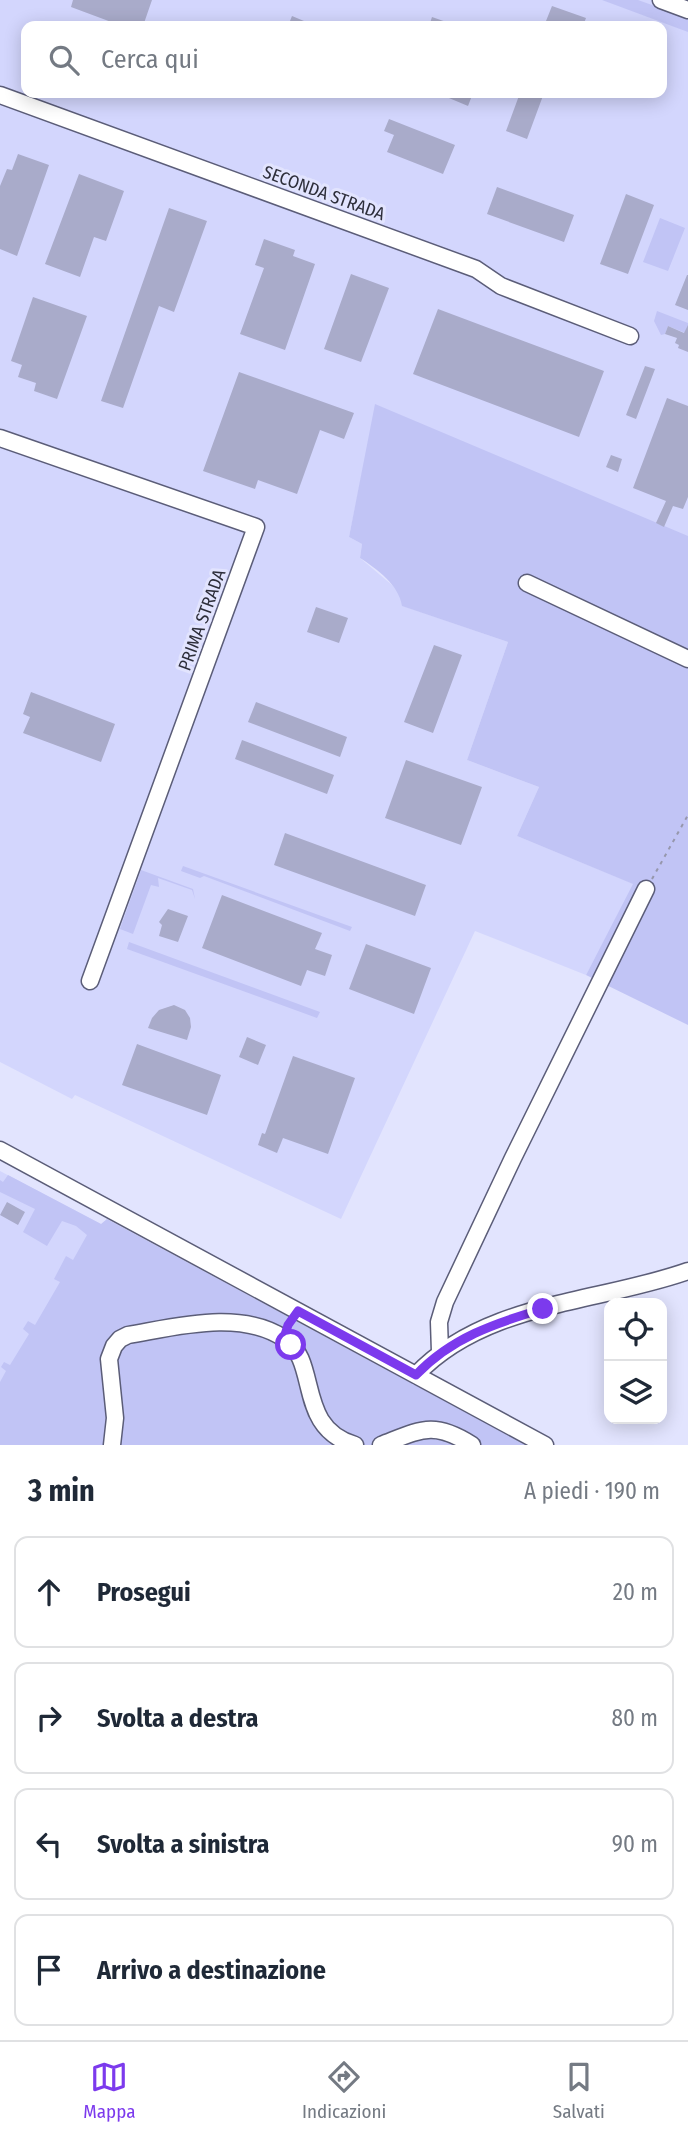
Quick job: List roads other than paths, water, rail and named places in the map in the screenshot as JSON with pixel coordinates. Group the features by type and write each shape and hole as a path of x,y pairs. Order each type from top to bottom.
{"street":[{"path":"661,0 688,10"},
{"name":"SECONDA STRADA","path":"0,94 476,269 501,286 630,336"},
{"name":"PRIMA STRADA","path":"0,438 256,527 90,981"},
{"path":"527,583 688,659"},
{"path":"440,1352 439,1322 445,1302 646,889"},
{"path":"0,1150 545,1445"},
{"path":"416,1375 440,1352 503,1321 658,1282 688,1271"},
{"path":"284,1338 288,1325 298,1311"},
{"path":"112,1445 116,1418 109,1359 120,1339 128,1335 195,1323 225,1321 244,1324 284,1338 299,1356 314,1407 324,1426 336,1437 355,1445"},
{"path":"381,1445 423,1429 442,1429 472,1445"}]}
